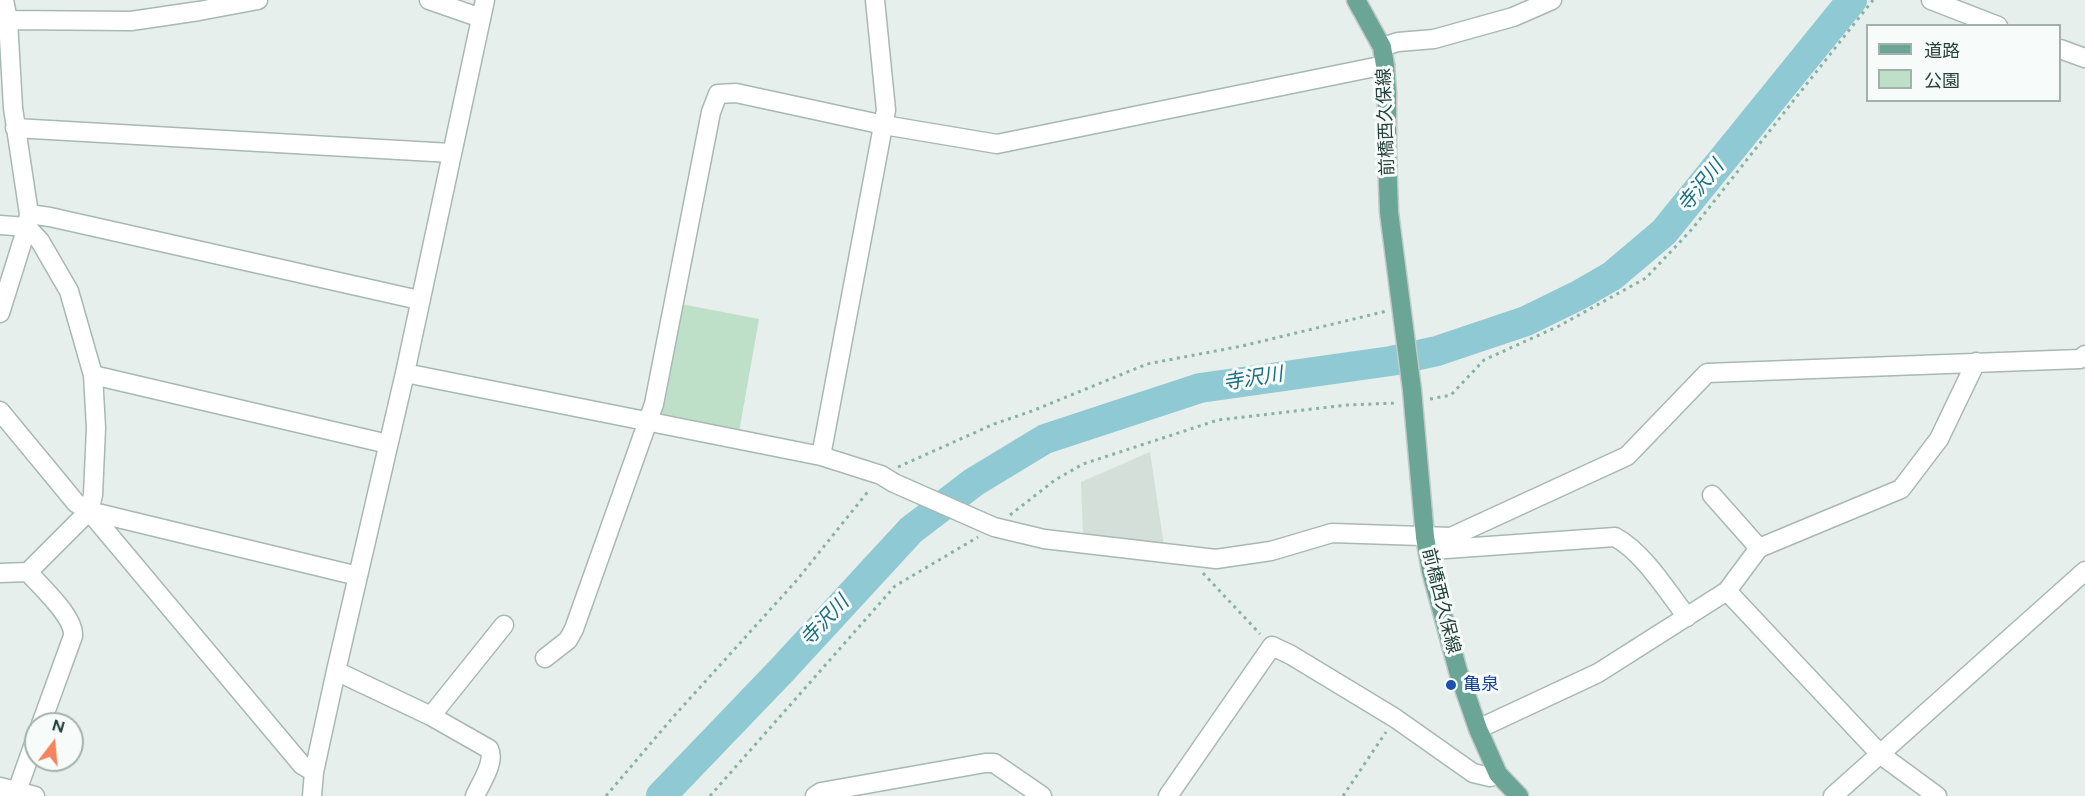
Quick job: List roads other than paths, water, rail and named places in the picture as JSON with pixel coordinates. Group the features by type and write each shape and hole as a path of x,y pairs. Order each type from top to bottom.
{"main road":[{"name":"前橋西久保線","path":"1356,0 1382,47 1385,65 1388,92 1389,212 1431,571 1458,671 1478,729 1498,774 1519,796"}],"street":[{"path":"0,573 28,572 89,511 93,495 96,428 93,375 69,291 28,220 4,43 8,20 4,0"},
{"path":"8,20 131,21 258,0"},
{"path":"429,0 481,18"},
{"path":"312,796 314,772 336,670 405,373 485,0"},
{"path":"821,456 886,110 875,0"},
{"path":"1382,47 1398,42 1434,39 1513,16 1552,0"},
{"path":"1931,0 1993,24"},
{"path":"2061,49 2085,58"},
{"path":"545,658 568,640 574,629 654,404 711,112 718,94 736,93 884,125 997,144 1385,65"},
{"path":"15,128 452,153"},
{"path":"0,225 50,216 419,300"},
{"path":"0,313 28,220"},
{"path":"1426,543 1451,537 1627,456 1707,373 2080,358 2085,355"},
{"path":"1478,729 1598,673 1727,591 1759,548 1901,489 1939,439 1976,362"},
{"path":"405,373 821,456 888,479 994,527 1044,539 1216,559 1271,551 1332,533 1426,543 1615,537 1626,542 1687,616"},
{"path":"93,375 388,444"},
{"path":"0,411 76,503 89,511 358,576"},
{"path":"1712,495 1759,548"},
{"path":"89,511 302,765 314,772"},
{"path":"1833,796 2085,571"},
{"path":"28,572 67,616 74,628 45,712"},
{"path":"1727,591 1881,755 1937,796"},
{"path":"431,716 504,625"},
{"path":"1168,796 1272,646 1291,655 1395,718 1473,772 1490,777 1498,774"},
{"path":"336,670 431,716 489,749 492,754 490,762 475,796"},
{"path":"24,760 8,789 35,796"},
{"path":"815,796 820,792 994,763 1042,796"}],"waterway":[{"name":"寺沢川","path":"661,796 781,671 911,530 974,482 1045,439 1200,388 1391,361 1437,351 1526,321 1612,276 1664,232 1852,0"}],"place":[{"name":"亀泉","path":"1451,685"}]}
